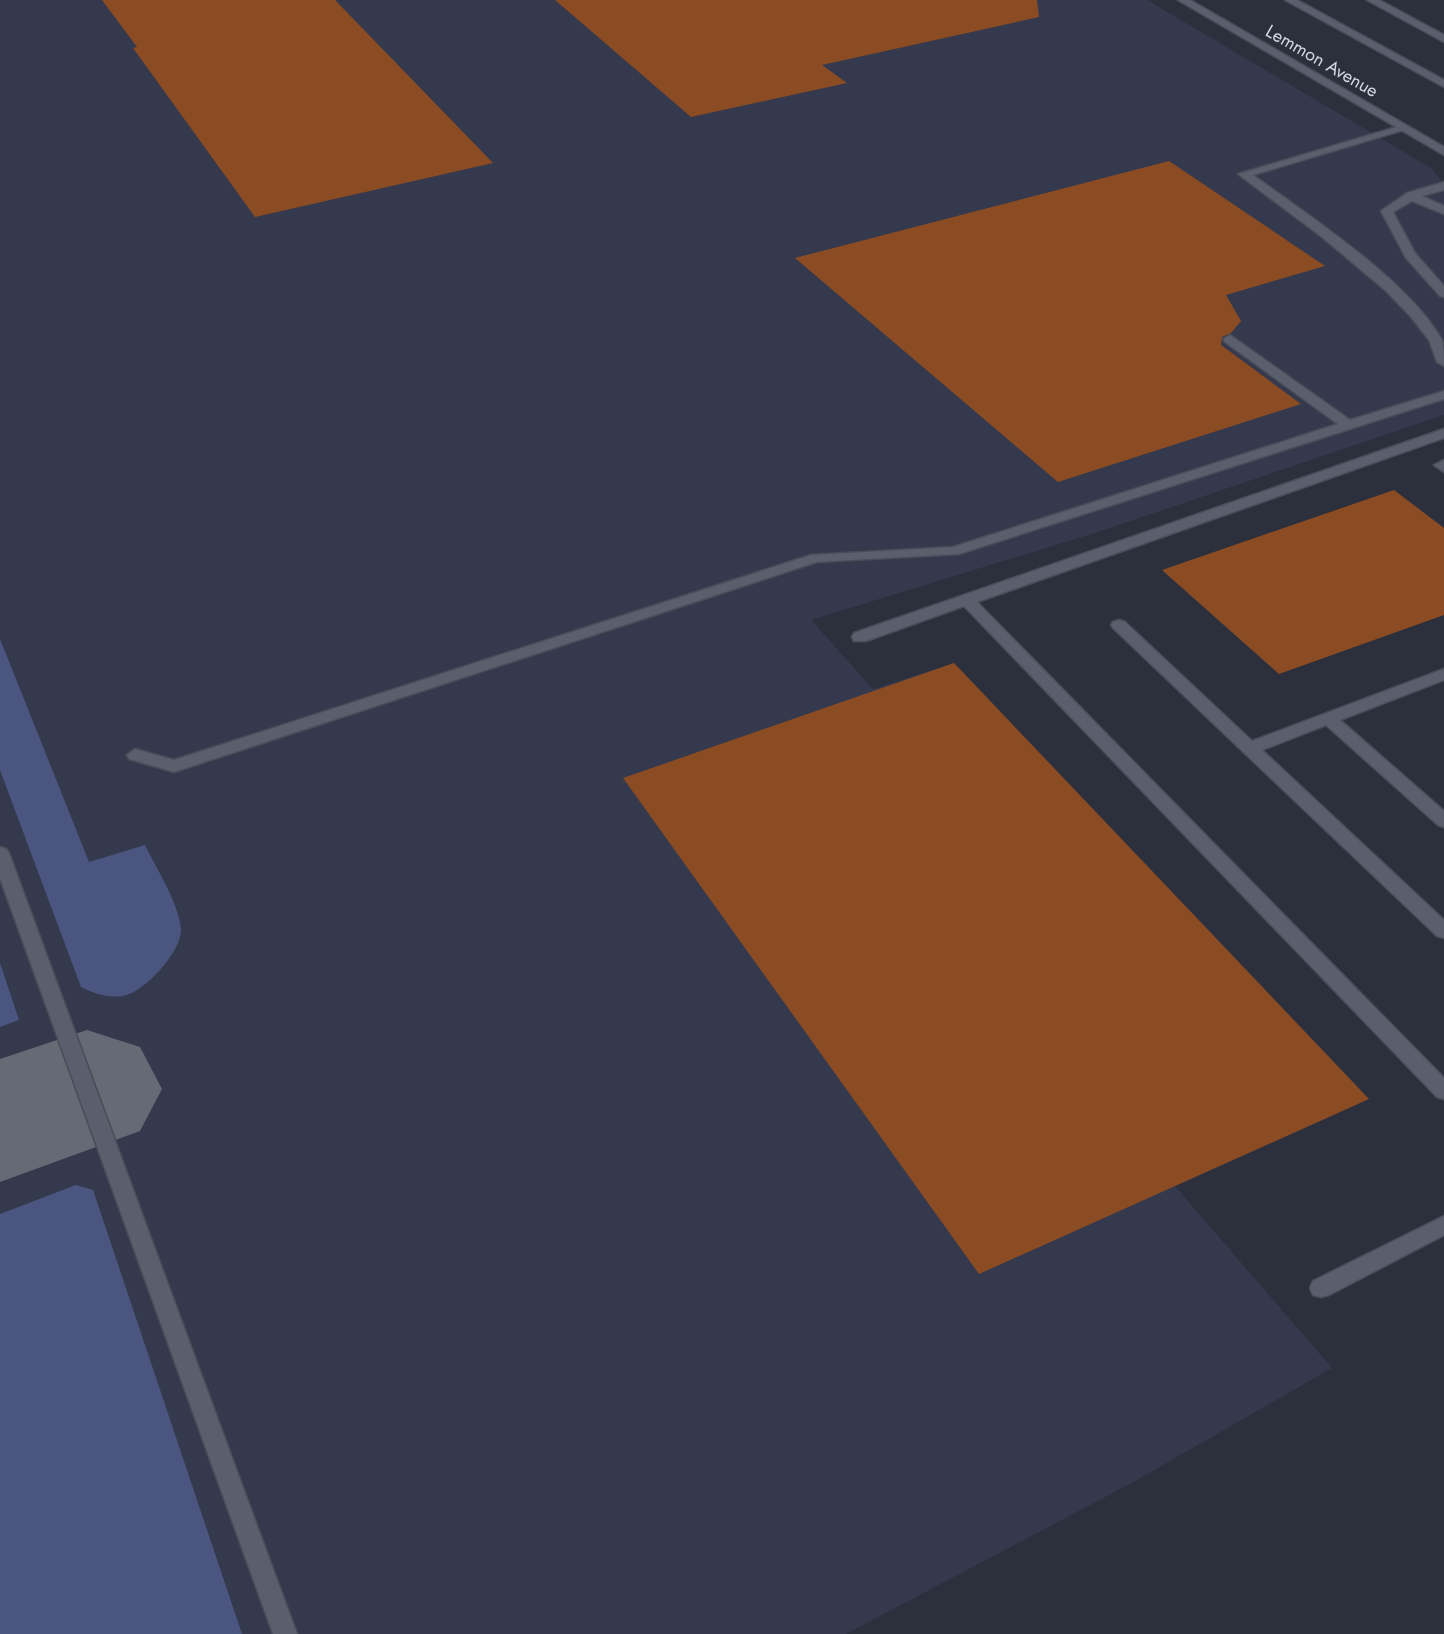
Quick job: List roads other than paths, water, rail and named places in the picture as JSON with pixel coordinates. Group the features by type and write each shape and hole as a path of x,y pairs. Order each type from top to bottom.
{"street":[{"name":"Lemmon Avenue","path":"1183,0 1444,152"},
{"name":"Lemmon Avenue","path":"1290,0 1444,84"},
{"path":"1372,0 1444,38"},
{"path":"1404,128 1244,174 1369,268 1417,317 1442,348 1444,362"},
{"path":"1444,186 1411,197 1387,211 1396,238 1422,271 1444,293"},
{"path":"1411,197 1444,210"},
{"path":"1230,339 1348,425"},
{"path":"135,755 174,766 816,558 954,551 1348,425 1443,391"},
{"path":"860,637 1444,433"},
{"path":"967,600 1444,1091"},
{"path":"1119,625 1444,931"},
{"path":"1250,748 1444,674"},
{"path":"1328,718 1444,821"},
{"path":"0,853 285,1634"},
{"path":"1321,1288 1444,1225"}]}
